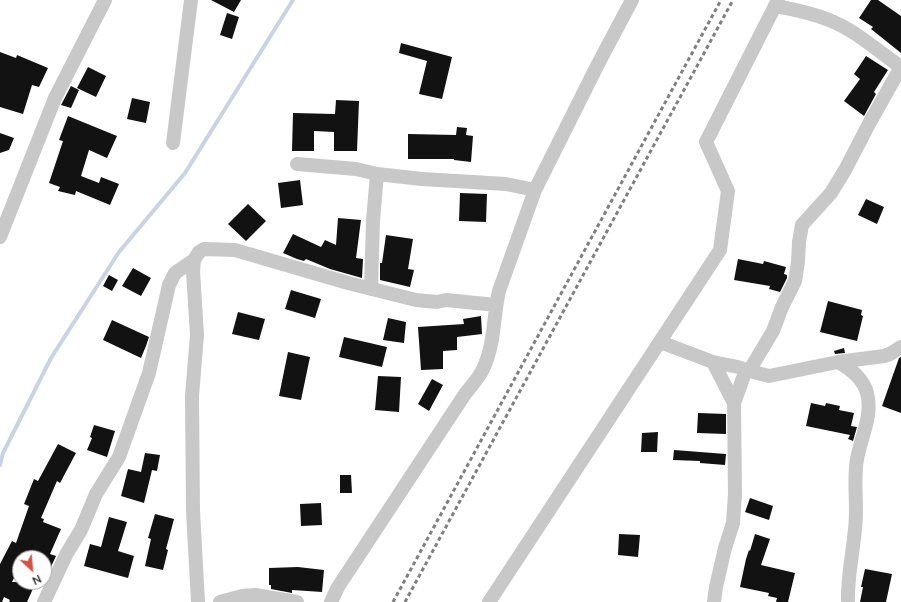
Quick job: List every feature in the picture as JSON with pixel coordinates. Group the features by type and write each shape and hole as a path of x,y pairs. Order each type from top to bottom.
{"street":[{"path":"0,235 55,98 105,0"},
{"path":"173,143 191,0"},
{"path":"332,602 338,587 465,394 483,370 492,340 499,291 535,190 632,0"},
{"path":"489,602 720,250 728,191 706,142 777,3 788,8 829,20 852,32 901,67 831,193 802,225 795,281 782,307 773,331 748,371 734,403 735,494 733,523 725,548 714,602"},
{"path":"297,164 356,169 377,174 429,180 435,179 506,184 535,190"},
{"path":"371,289 373,221 377,174"},
{"path":"44,602 67,553 81,530 96,494 120,457 149,373 169,285 175,273 194,260 199,252 204,249 235,250 348,283 416,300 437,302 446,300 496,305"},
{"path":"194,260 193,271 197,335 192,396 193,504 198,602"},
{"path":"660,342 713,362 738,367 769,376 838,362 884,356 901,347"},
{"path":"713,362 734,403"},
{"path":"838,362 852,370 859,378 867,392 868,411 865,432 857,459 855,528 848,581 848,602"},
{"path":"220,602 242,596 255,595 297,602"}],"building":[{"path":"211,0 241,0 234,12"},
{"path":"871,0 878,0 901,16 901,53 871,29 873,27 859,18"},
{"path":"227,13 239,17 232,39 220,35"},
{"path":"401,43 452,57 442,99 419,94 427,61 399,53"},
{"path":"0,52 16,58 17,55 48,68 39,87 32,85 23,114 0,107"},
{"path":"866,56 888,70 874,92 876,94 864,116 844,101 860,79 854,74"},
{"path":"88,67 106,76 96,97 77,88"},
{"path":"71,86 79,90 71,108 61,105"},
{"path":"132,98 150,102 146,123 127,119"},
{"path":"336,100 359,101 357,151 334,151 334,132 314,131 314,151 292,151 293,113 335,114"},
{"path":"68,116 117,136 107,158 89,150 81,176 99,183 101,177 119,184 110,205 76,191 75,195 58,191 60,187 49,183 63,141 59,140"},
{"path":"457,127 467,128 466,135 473,136 471,162 454,159 408,159 408,134 456,135"},
{"path":"0,133 14,138 9,150 0,153"},
{"path":"300,180 303,205 281,208 278,183"},
{"path":"460,193 487,194 486,222 459,221"},
{"path":"866,199 884,207 877,224 858,215"},
{"path":"248,204 266,221 246,241 228,224"},
{"path":"338,218 361,220 356,258 363,259 362,278 330,269 306,259 304,261 297,259 283,253 293,234 321,247 325,240 336,245"},
{"path":"386,235 413,239 408,269 414,270 410,287 380,280 380,263 382,263"},
{"path":"738,259 763,264 764,261 786,267 784,274 787,275 787,278 780,292 769,289 770,286 734,280"},
{"path":"133,268 151,278 141,296 122,286"},
{"path":"109,275 118,280 112,291 103,286"},
{"path":"291,290 321,299 315,318 285,309"},
{"path":"828,301 862,310 861,315 863,316 857,341 820,332"},
{"path":"238,312 265,319 259,340 232,334"},
{"path":"481,316 482,334 457,337 457,350 443,351 443,369 421,370 418,327 464,324 463,319"},
{"path":"388,318 406,322 404,343 383,340"},
{"path":"112,320 149,337 141,358 103,340"},
{"path":"344,337 387,347 382,367 339,357"},
{"path":"844,348 845,353 835,354 834,351"},
{"path":"288,352 310,357 301,400 279,396"},
{"path":"901,357 901,413 882,406 899,358"},
{"path":"378,376 401,377 399,412 375,410"},
{"path":"432,379 443,385 429,411 418,404"},
{"path":"811,403 825,406 826,403 840,406 839,410 854,413 851,426 857,427 853,441 848,439 850,435 806,426"},
{"path":"698,413 726,414 726,434 697,433"},
{"path":"94,425 115,431 107,457 87,450 92,438 90,437"},
{"path":"658,432 657,452 641,452 642,433"},
{"path":"58,444 76,453 60,483 57,481 41,518 44,519 43,522 61,529 52,550 12,550 12,590 32,590 27,602 9,602 10,600 4,597 2,602 0,602 0,564 12,541 16,543 29,506 24,504 34,479 38,481"},
{"path":"674,450 726,454 725,465 700,463 700,461 673,460"},
{"path":"145,453 160,455 157,471 152,470 144,503 121,496 128,469 141,472"},
{"path":"340,475 351,475 352,493 340,493"},
{"path":"750,498 773,506 769,520 745,512"},
{"path":"321,503 322,525 301,526 300,504"},
{"path":"155,514 174,519 166,549 168,550 163,570 145,566 151,539 148,538"},
{"path":"109,517 127,522 118,551 134,556 128,578 84,566 90,544 101,547"},
{"path":"619,534 640,535 638,557 618,555"},
{"path":"755,534 770,539 761,565 795,573 788,602 776,602 777,598 768,596 769,593 740,587 746,559"},
{"path":"52,555 56,556 52,565"},
{"path":"298,567 324,570 322,592 292,590 292,593 271,589 271,585 269,585 269,568"},
{"path":"865,569 892,574 886,602 860,602 863,587 861,587"}],"waterway":[{"path":"0,465 3,453 51,358 119,252 185,173 293,0"}],"railway":[{"path":"393,602 721,0"},
{"path":"405,602 733,0"}]}
